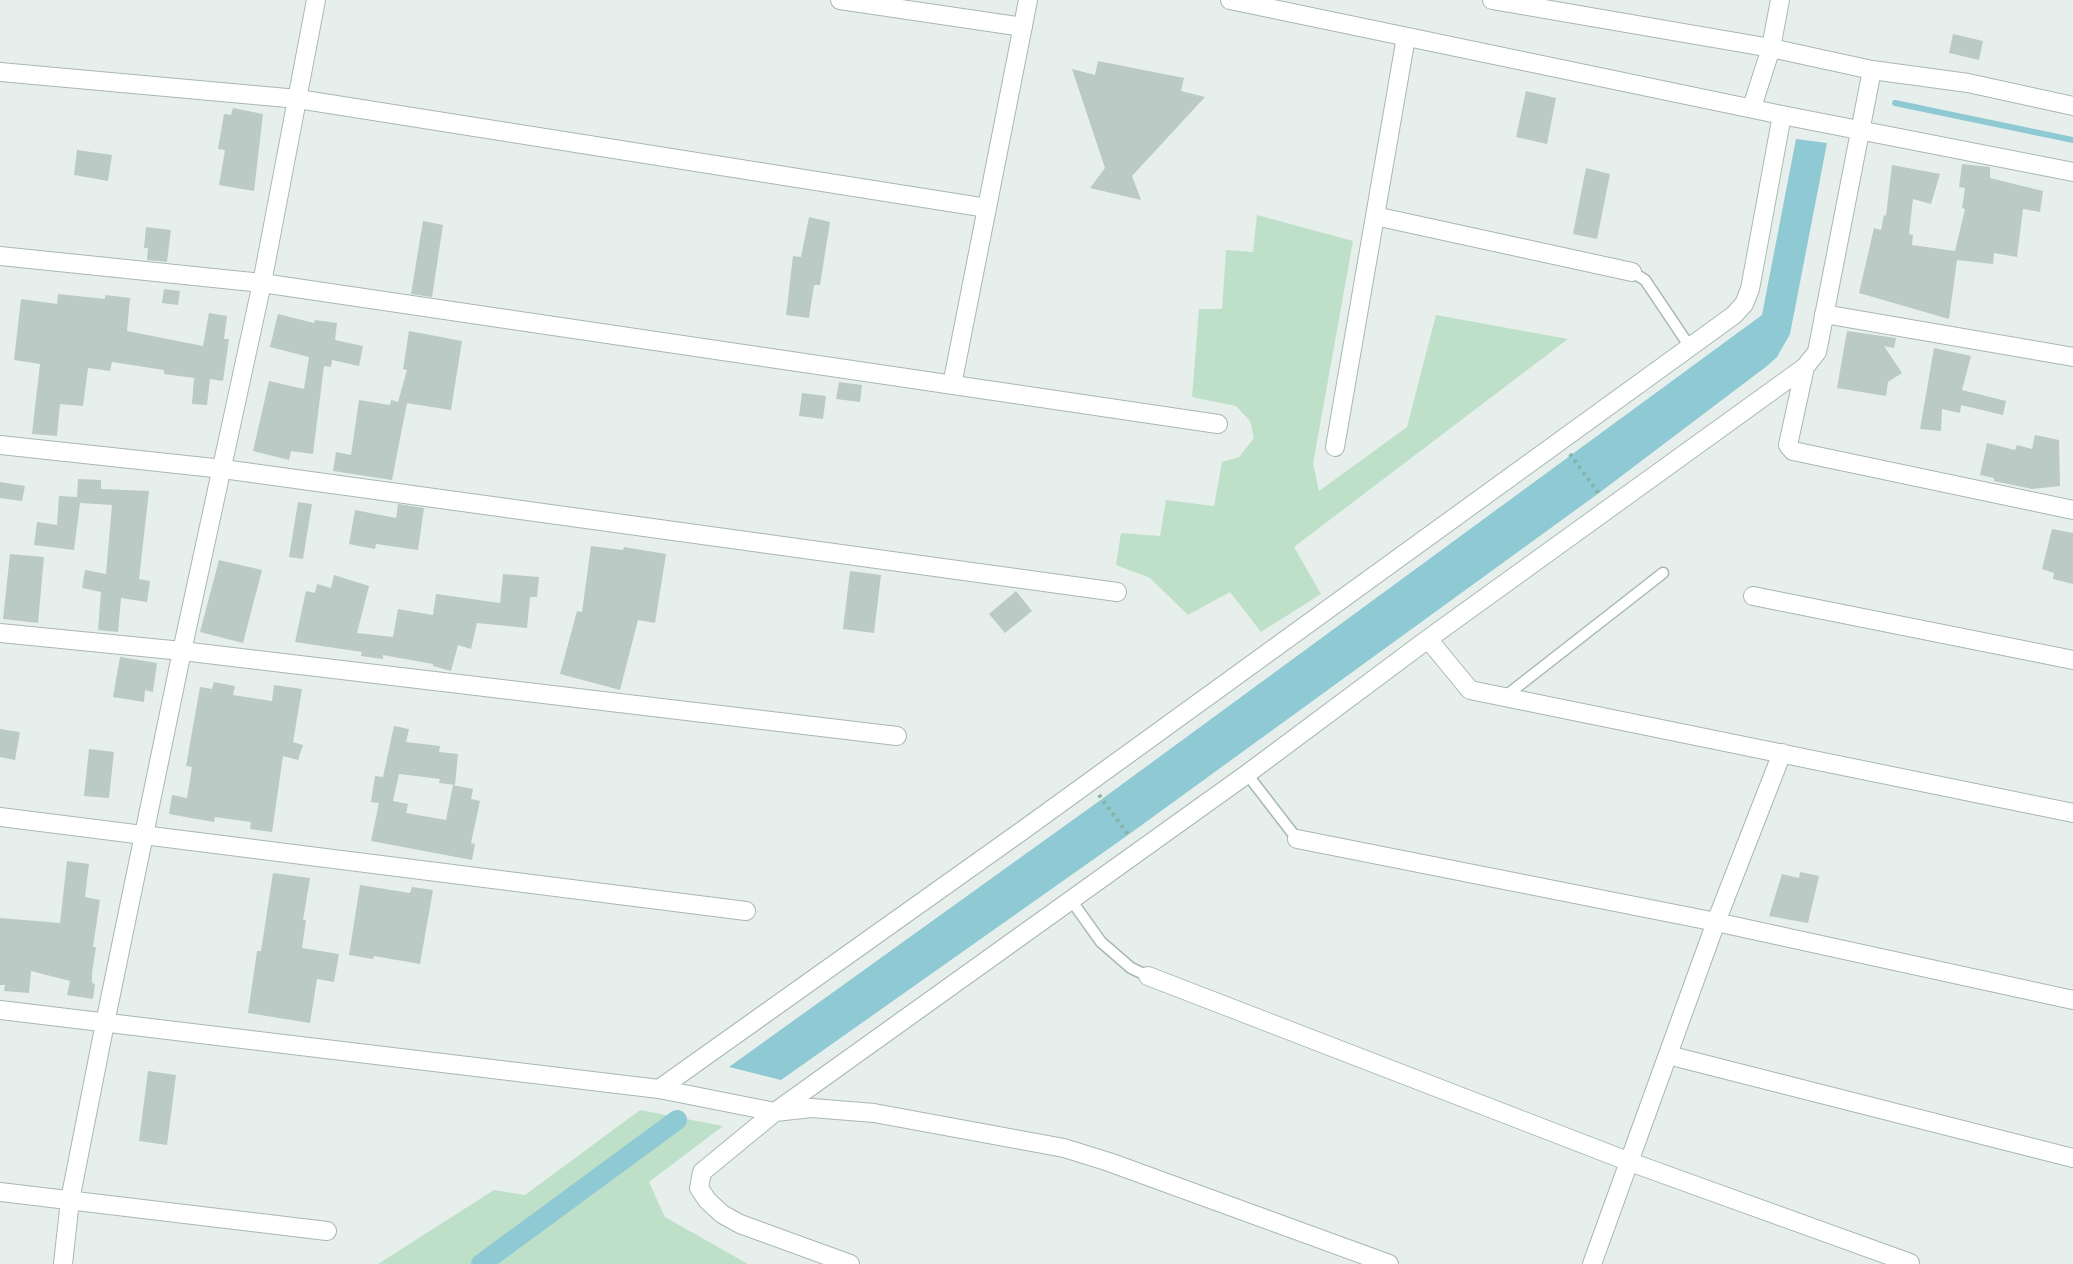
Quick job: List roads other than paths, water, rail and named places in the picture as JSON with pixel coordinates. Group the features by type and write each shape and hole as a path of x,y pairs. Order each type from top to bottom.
{"street":[{"path":"63,1264 70,1200 105,1023 182,651 224,469 316,0"},
{"path":"840,0 943,8 1023,27"},
{"path":"952,385 1028,0"},
{"path":"1230,0 1782,115 2073,172"},
{"path":"1492,0 1771,48 1872,70 1968,83 2073,106"},
{"path":"1752,107 1771,48 1780,0"},
{"path":"1335,447 1406,37"},
{"path":"850,1264 740,1224 722,1214 707,1200 699,1188 702,1172 715,1158 775,1112 1247,774 1428,639 1805,367 1818,352 1872,70"},
{"path":"0,72 298,99 987,208"},
{"path":"658,1089 1026,828 1734,315 1744,304 1750,289 1782,115"},
{"path":"1375,216 1632,272"},
{"path":"0,256 262,283 1218,424"},
{"path":"1824,314 2073,357"},
{"path":"1805,367 1788,445 1794,451 2073,510"},
{"path":"0,445 224,469 1117,592"},
{"path":"1753,596 2073,660"},
{"path":"0,633 182,651 897,736"},
{"path":"1428,639 1470,690 2073,813"},
{"path":"1592,1264 1716,922 1782,753"},
{"path":"0,817 746,911"},
{"path":"1297,839 1716,922 2073,999"},
{"path":"1148,976 1630,1162 1910,1263"},
{"path":"0,1010 658,1089 775,1112 812,1108 874,1113 1064,1148 1109,1161 1389,1264"},
{"path":"1668,1055 2073,1158"},
{"path":"0,1192 327,1231"}],"lane":[{"path":"1632,272 1646,280 1690,347"},
{"path":"1503,698 1662,573"},
{"path":"1247,774 1297,839"},
{"path":"1071,900 1101,942 1131,968 1148,976"}],"water":[{"path":"1796,139 1827,143 1790,334 1777,357 1767,366 1599,493 1128,835 781,1080 729,1067 1102,799 1762,315"}],"waterway":[{"path":"1895,103 2073,140"},
{"path":"481,1264 677,1120"}]}
